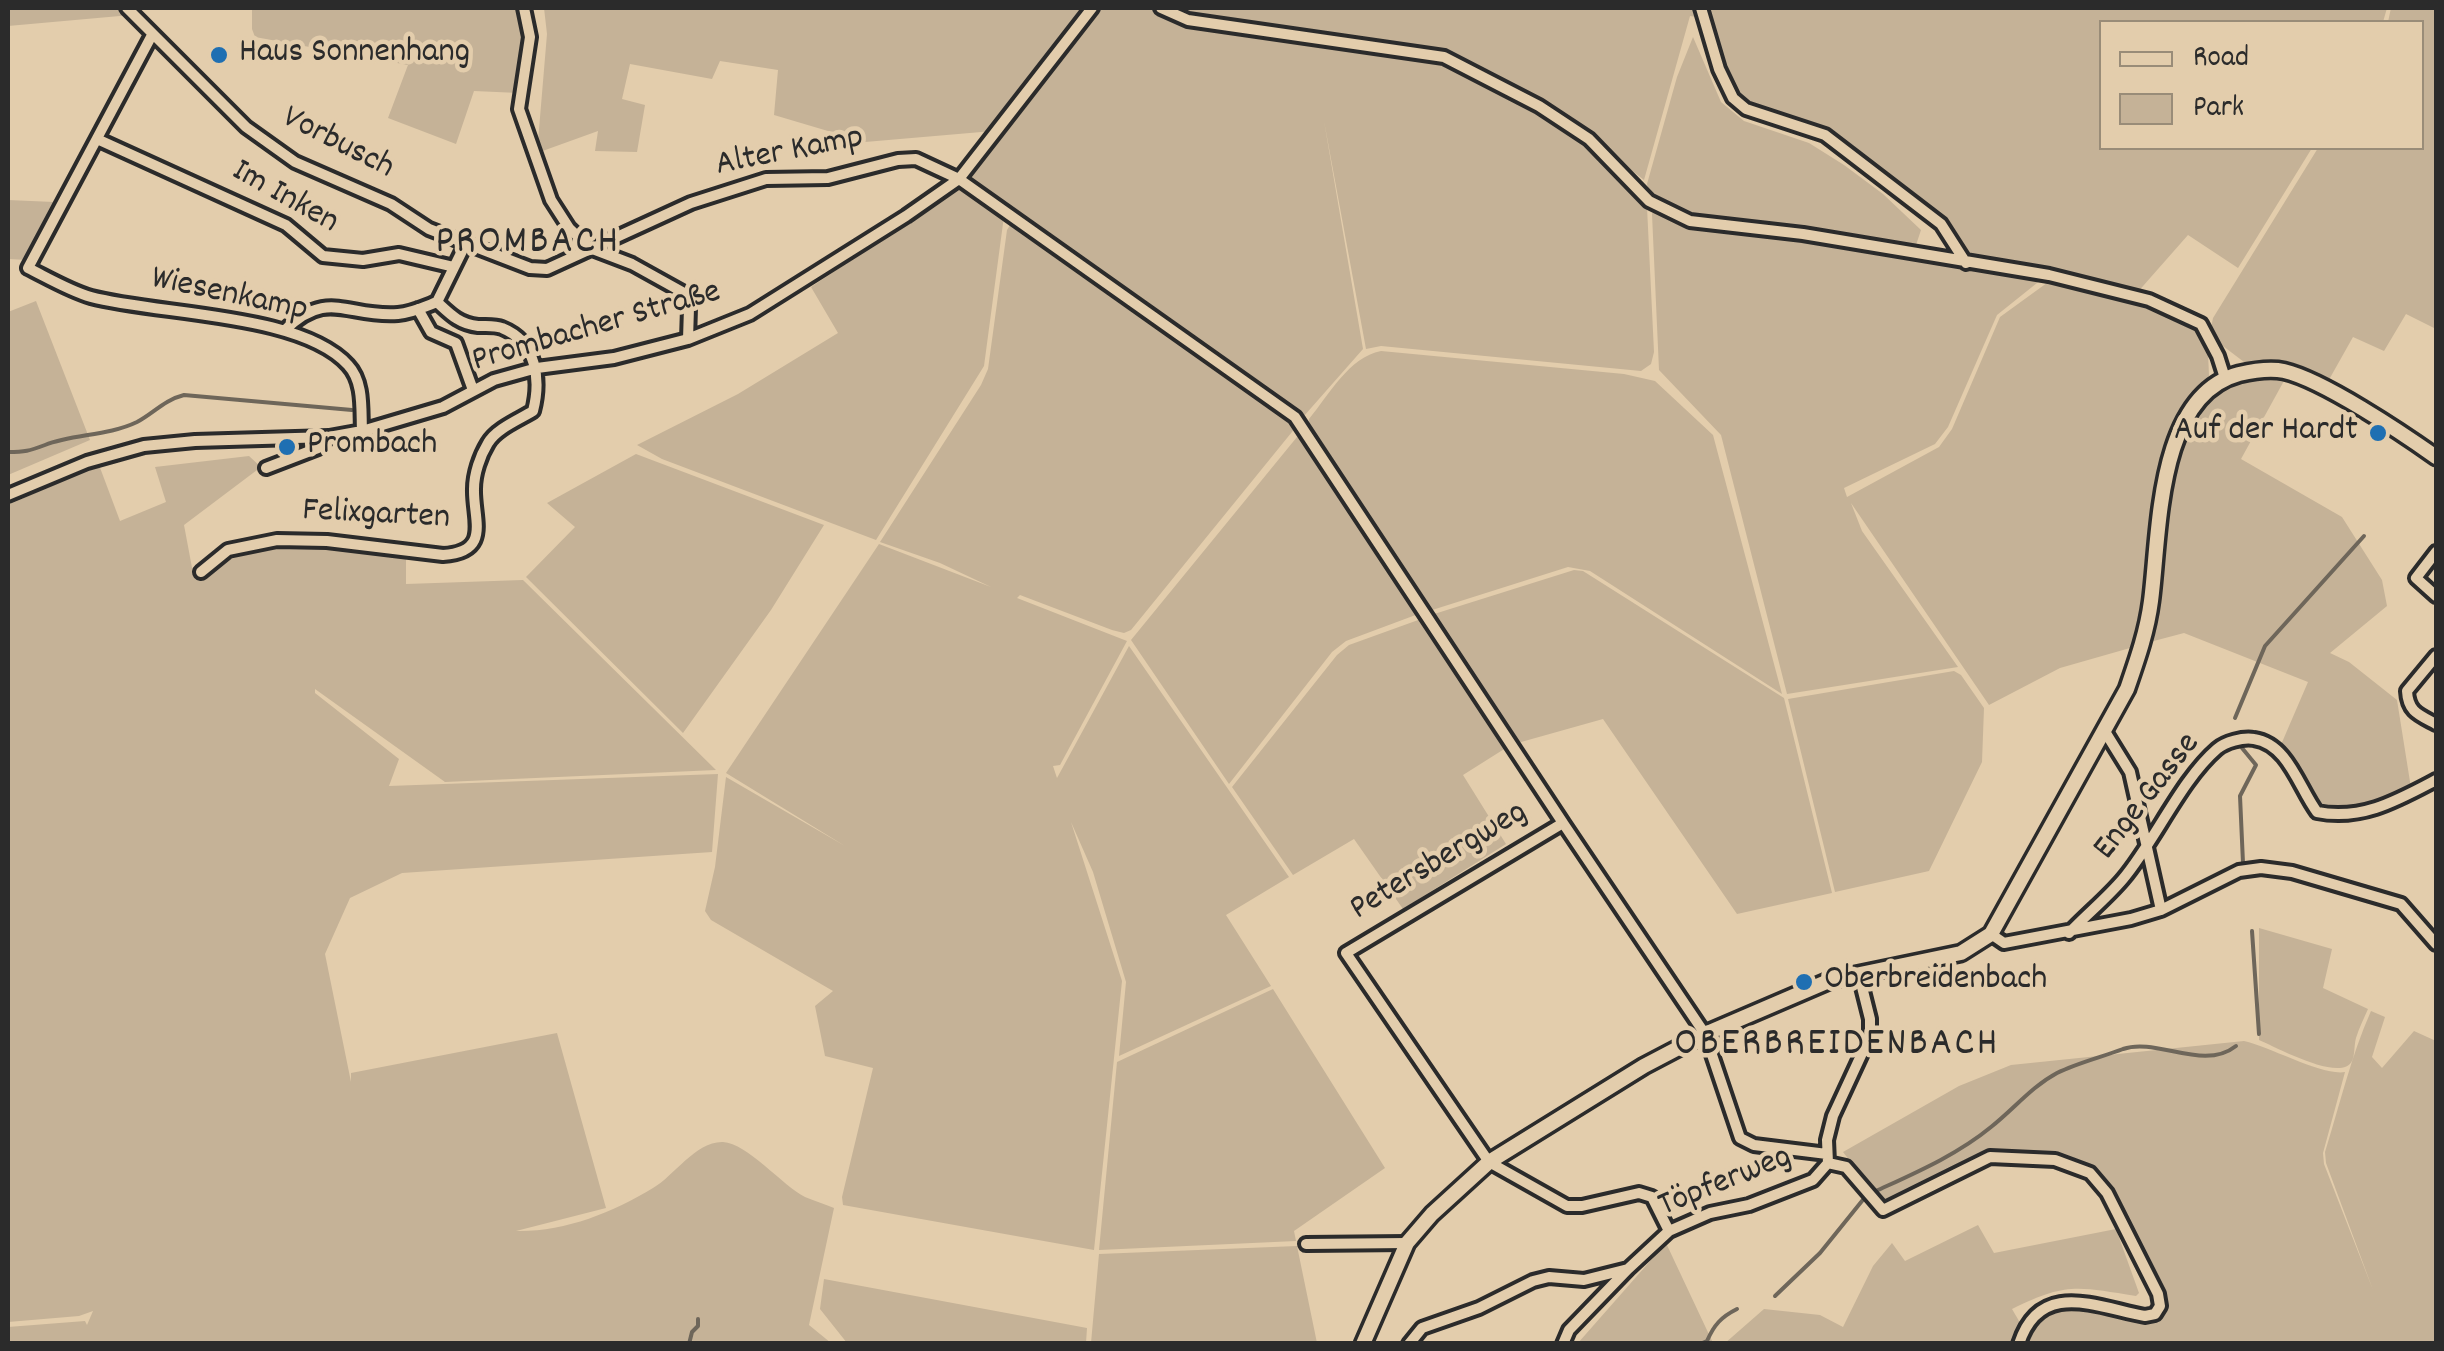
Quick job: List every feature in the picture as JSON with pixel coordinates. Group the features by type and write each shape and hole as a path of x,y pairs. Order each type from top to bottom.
{"street":[{"name":"Vorbusch","path":"127,8 246,127 296,162 391,204 429,229 466,243"},
{"path":"524,8 530,37 519,109 551,200 569,228 590,248 632,264 686,294 688,340"},
{"name":"Prombacher Straße","path":"8,495 87,462 144,446 328,437 362,431 443,407 473,390 537,368 614,358 688,340 750,314 959,179 1092,8"},
{"path":"1161,8 1188,20 1444,57 1539,106 1589,140 1649,201 1690,221 1803,234 2049,275 2149,300 2201,324 2225,378"},
{"path":"1701,8 1719,70 1733,98 1746,109 1824,136 1941,224 1966,263"},
{"path":"97,139 152,35"},
{"name":"Im Inken","path":"97,139 286,226 322,256 363,260 399,254 454,267"},
{"name":"Wiesenkamp","path":"97,139 28,268 89,296 285,330 332,350 359,382 362,431"},
{"name":"Alter Kamp","path":"466,243 530,268 547,269 692,203 766,180 828,178 916,159 959,179 1296,417 1563,822"},
{"path":"285,330 314,309 338,305 354,313 399,314 437,302 466,243"},
{"path":"437,302 456,320 500,327 517,338 537,368"},
{"path":"418,309 431,332 456,343 473,390"},
{"name":"Felixgarten","path":"200,572 228,550 277,540 458,554 475,540 479,520 474,488 480,456 491,438 533,410 539,382 537,368"},
{"path":"1363,1344 1407,1242 1489,1162 1644,1066 1705,1034 1808,988 1961,953 1991,934 2127,690 2143,646 2164,490 2178,433 2183,419 2204,394 2225,378 2253,371 2284,371 2352,405 2436,457"},
{"path":"266,468 318,448 328,437"},
{"path":"2436,552 2416,578 2436,596"},
{"path":"2436,656 2407,692 2413,712 2436,724"},
{"path":"2104,730 2130,772 2162,910"},
{"name":"Enge Gasse","path":"2069,933 2123,878 2219,747 2254,739 2286,759 2317,812 2335,816 2369,813 2434,781"},
{"name":"Petersbergweg","path":"1489,1162 1346,952 1563,822 1705,1034 1740,1138 1754,1145 1828,1158"},
{"path":"1991,934 2004,944 2069,933 2162,910 2239,871 2261,868 2292,872 2401,904 2436,944"},
{"name":"Töpferweg","path":"1563,1344 1569,1330 1669,1231 1710,1213 1748,1205 1813,1180 1828,1158 1826,1140 1832,1116 1870,1036 1870,1019 1859,975"},
{"path":"1828,1158 1846,1167 1883,1210 1990,1157 2055,1160 2090,1173 2106,1193 2158,1294 2160,1306 2155,1314 2145,1316 2064,1301 2045,1307 2034,1316 2020,1344"},
{"path":"1489,1162 1567,1206 1639,1193 1652,1197 1669,1231"},
{"path":"1306,1244 1407,1242"},
{"path":"1409,1344 1422,1328 1479,1308 1532,1281 1584,1280 1628,1269"}],"green space":[{"path":"8,8 124,8 131,15 8,26"},
{"path":"252,8 522,8 528,39 519,93 474,91 456,144 388,118 408,65 255,37"},
{"path":"544,8 1087,8 1042,58 993,131 865,142 774,115 778,70 720,61 712,79 630,64 622,99 645,105 637,152 595,151 598,131 537,153 547,34"},
{"path":"1103,8 2387,8 2384,20 2099,20 2099,150 2311,150 2238,268 2188,235 2136,294 2058,271 1970,255 1938,214 1833,137 1754,109 1739,97 1729,83 1708,19 1690,16 1644,180 1572,124 1647,207 1654,352 1651,364 1641,371 1381,346 1366,349 1324,121 1363,349 1304,416 974,187 968,179 1090,17"},
{"path":"2391,8 2436,8 2436,329 2406,314 2384,351 2353,337 2326,385 2311,373 2294,367 2244,362 2223,346 2211,328 2213,318 2317,150 2424,150 2424,20 2388,20"},
{"path":"1693,37 1721,102 1744,121 1809,143 1883,194 1921,230 1914,251 1717,222 1692,216 1649,195 1647,184 1677,77"},
{"path":"961,187 1004,216 984,366 876,540 662,459 637,445 738,394 838,333 811,287"},
{"path":"8,200 54,202 27,260 8,259"},
{"path":"1654,210 1700,227 1799,237 1799,241 2042,279 1997,315 1948,427 1935,444 1844,488 1847,497 1939,447 1952,429 2000,317 2051,280 2118,298 2196,329 2208,352 2209,376 2180,412 2165,448 2137,646 2060,668 1989,705 1851,503 1862,531 1958,667 1787,694 1721,435 1659,370"},
{"path":"1012,222 1272,402 1296,427 1131,630 1112,630 1020,595 1017,598 1127,641 1060,765 1053,766 1057,778 1129,646 1289,877 1226,915 1271,986 1119,1056 1126,982 1093,872 1071,822 1122,981 1094,1250 843,1205 873,1068 825,1056 815,1006 833,991 711,920 705,911 715,867 726,777 845,846 726,773 879,544 991,587 940,563 880,542 988,369 1007,230"},
{"path":"36,301 90,440 8,475 8,312"},
{"path":"1381,351 1624,374 1655,381 1713,435 1782,694 1590,571 1568,567 1429,611 1308,429 1309,419 1340,378 1359,361"},
{"path":"2255,377 2285,379 2241,459 2342,517 2382,580 2387,606 2330,653 2349,662 2397,700 2411,788 2366,809 2316,807 2280,747 2308,682 2184,633 2150,642 2168,496 2182,440 2192,419 2211,397"},
{"path":"1297,437 1305,439 1421,613 1346,641 1332,652 1229,784 1131,640"},
{"path":"636,454 824,525 771,610 683,733 526,577 575,527 547,503"},
{"path":"249,456 261,467 184,525 193,573 232,552 301,543 406,555 406,584 523,580 716,770 445,782 315,689 315,693 399,759 389,786 718,774 712,852 402,873 350,898 325,954 351,1082 351,1073 557,1033 606,1208 516,1231 552,1228 604,1213 661,1183 704,1147 713,1143 733,1144 796,1192 834,1208 809,1325 831,1343 8,1344 8,1327 85,1321 87,1325 93,1311 79,1316 8,1322 8,505 99,465 120,521 166,502 155,467"},
{"path":"1574,570 1583,571 1784,698 1832,893 1737,914 1603,719 1514,744 1431,615"},
{"path":"1421,619 1427,621 1509,746 1463,775 1506,844 1403,909 1354,839 1293,875 1232,787 1337,655 1349,645"},
{"path":"1954,671 1984,708 1982,762 1929,871 1835,892 1788,699"},
{"path":"2259,928 2332,949 2323,988 2368,1009 2356,1038 2353,1059 2346,1067 2322,1066 2259,1040"},
{"path":"1273,989 1385,1168 1294,1231 1296,1241 1099,1250 1117,1062"},
{"path":"2371,1011 2385,1017 2372,1057 2382,1068 2414,1031 2436,1041 2436,1343 2022,1343 2034,1317 2061,1303 2157,1314 2159,1293 2088,1170 1993,1150 1883,1204 1843,1152 1959,1086 2011,1065 2244,1041 2323,1070 2345,1072 2323,1153 2324,1164 2373,1290 2325,1152"},
{"path":"1978,1225 1994,1253 2116,1229 2139,1293 2136,1296 2072,1289 2031,1300 2012,1309 2024,1322 2016,1343 1724,1344 1764,1309 1820,1315 1843,1327 1873,1266 1892,1243 1905,1261"},
{"path":"1666,1243 1713,1343 1578,1343"},
{"path":"1297,1246 1317,1343 1091,1343 1099,1254"},
{"path":"824,1279 1087,1328 1086,1343 847,1343 820,1309"}],"waterway":[{"path":"8,452 126,427 184,395 352,410"},
{"path":"2235,718 2265,646 2364,536"},
{"path":"2242,748 2256,765 2240,796 2243,863"},
{"path":"2252,931 2259,1034"},
{"path":"1876,1191 1964,1146 2039,1085 2073,1066 2136,1046 2209,1056 2236,1046"},
{"path":"1775,1296 1820,1253 1866,1196"},
{"path":"1700,1344 1707,1341 1722,1318 1737,1309"},
{"path":"689,1344 698,1319"}],"place":[{"name":"Haus Sonnenhang","path":"219,55"},
{"name":"Auf der Hardt","path":"2378,433"},
{"name":"Prombach","path":"287,447"},
{"name":"Oberbreidenbach","path":"1804,982"}],"district":[{"name":"PROMBACH","path":"528,246"},
{"name":"OBERBREIDENBACH","path":"1837,1048"}]}
